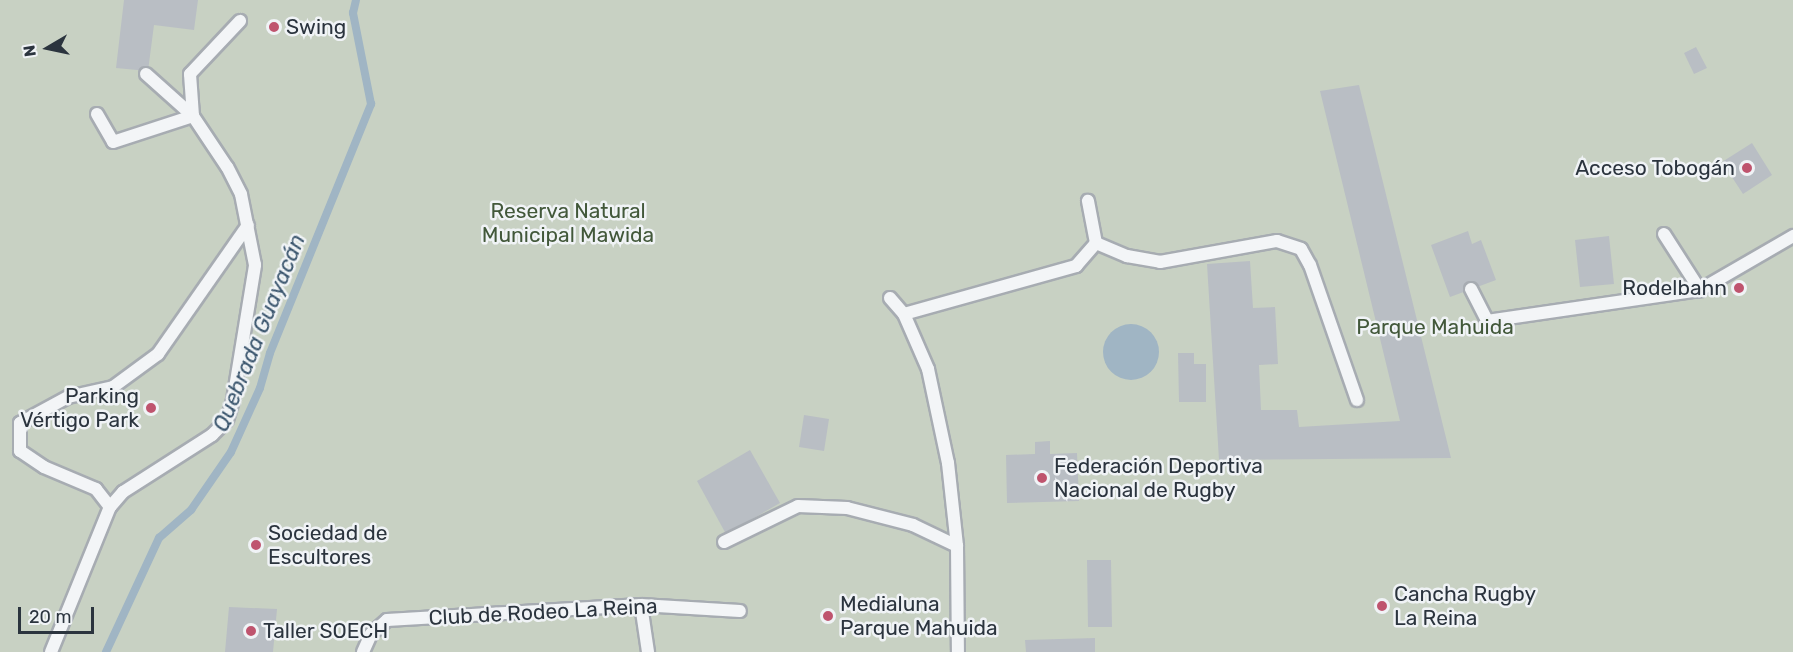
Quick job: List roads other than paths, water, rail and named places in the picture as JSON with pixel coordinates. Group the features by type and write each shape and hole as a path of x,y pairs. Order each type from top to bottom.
{"lane":[{"path":"193,116 190,74 240,21"},
{"path":"51,652 110,507 123,492 212,435 227,420 245,342 255,265 241,194 227,167 193,116 146,74"},
{"path":"97,114 113,142 193,116"},
{"path":"1088,201 1096,243"},
{"path":"110,507 96,489 44,467 20,451 20,423 68,397 113,387 158,354 196,305 248,225"},
{"path":"1664,234 1700,290"},
{"path":"1471,289 1487,321 1700,290 1793,236"},
{"path":"1096,243 1126,256 1160,262 1276,241 1300,249 1310,265 1357,400"},
{"path":"904,314 1076,266 1096,243"},
{"path":"890,298 904,314 928,369 948,463 957,546 958,652"},
{"path":"723,542 798,507 808,507 848,508 913,525 957,546"},
{"path":"641,605 648,652"},
{"name":"Club de Rodeo La Reina","path":"363,652 371,634 387,620 641,605 740,611"}],"water":[{"path":"1125,324 1137,324 1151,332 1159,346 1157,363 1151,372 1137,380 1125,380 1108,368 1103,358 1103,346 1115,329"}],"waterway":[{"name":"Quebrada Guayacán","path":"106,652 159,538 191,510 231,452 260,388 270,353 371,104 353,13 356,0"}],"place":[{"name":"Swing","path":"274,27"},
{"name":"Acceso Tobogán","path":"1747,168"},
{"name":"Rodelbahn","path":"1739,288"},
{"name":"Parking Vértigo Park","path":"151,408"},
{"name":"Federación Deportiva Nacional de Rugby","path":"1042,478"},
{"name":"Sociedad de Escultores","path":"256,545"},
{"name":"Cancha Rugby La Reina","path":"1382,606"},
{"name":"Medialuna Parque Mahuida","path":"828,616"},
{"name":"Taller SOECH","path":"251,631"}],"park label":[{"name":"Reserva Natural Municipal Mawida","path":"568,223"},
{"name":"Parque Mahuida","path":"1435,327"}]}
